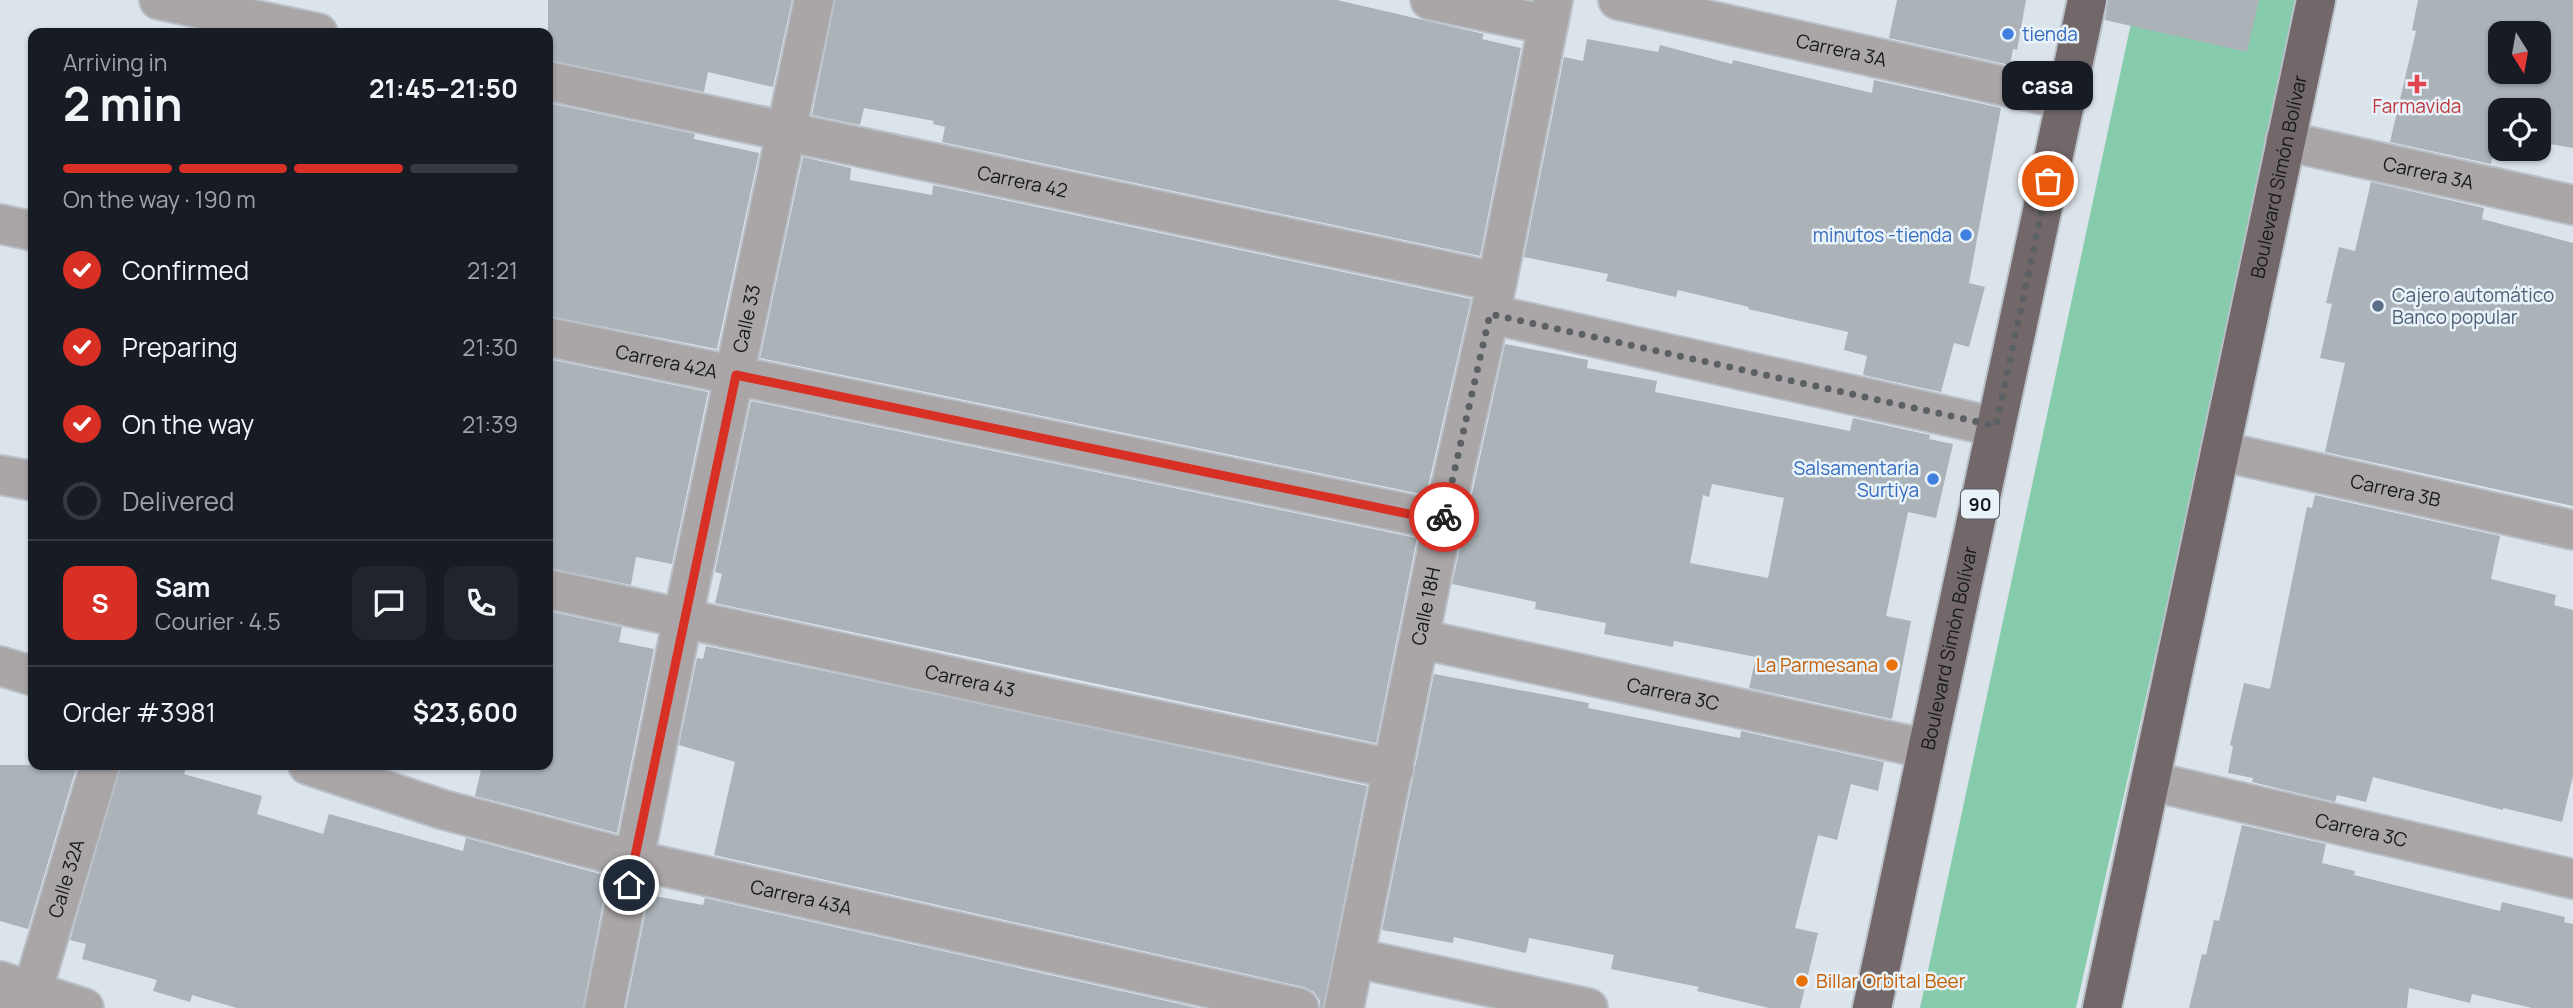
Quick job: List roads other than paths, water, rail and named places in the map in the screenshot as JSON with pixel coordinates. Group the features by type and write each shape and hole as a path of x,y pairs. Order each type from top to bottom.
{"highway":[{"name":"Boulevard Simón Bolívar","path":"1872,1008 2087,0"},
{"name":"Boulevard Simón Bolívar","path":"2102,1008 2316,0"}],"street":[{"path":"159,0 294,28"},
{"name":"Calle 33","path":"604,1008 683,617 814,0"},
{"path":"1430,0 1551,13"},
{"name":"Carrera 3A","path":"1618,0 2066,100"},
{"name":"Calle 18H","path":"1344,1008 1443,521 1493,298 1551,13"},
{"name":"Carrera 42","path":"553,82 788,132 1493,298"},
{"name":"Carrera 3A","path":"2285,141 2573,205"},
{"path":"0,224 28,230"},
{"path":"1493,298 1996,426"},
{"name":"Carrera 42A","path":"553,338 1443,521"},
{"name":"Carrera 3B","path":"2220,451 2573,530"},
{"path":"0,475 28,480"},
{"name":"Carrera 43","path":"553,590 1050,698 1394,769"},
{"name":"Carrera 3C","path":"1420,639 1927,749"},
{"path":"0,666 28,674"},
{"name":"Calle 32A","path":"14,994 98,770"},
{"name":"Carrera 43A","path":"323,770 444,810 634,860 1299,1008"},
{"name":"Carrera 3C","path":"2150,781 2573,879"},
{"path":"1356,958 1587,1008"},
{"path":"14,994 83,1008"}],"place":[{"name":"tienda","path":"2008,34"},
{"name":"Farmavida","path":"2417,84"},
{"name":"casa","path":"2048,181"},
{"name":"minutos -tienda","path":"1966,235"},
{"name":"Cajero automático Banco popular","path":"2378,306"},
{"name":"Salsamentaria Surtiya","path":"1933,479"},
{"name":"La Parmesana","path":"1892,665"},
{"name":"Billar Orbital Beer","path":"1802,981"}]}
